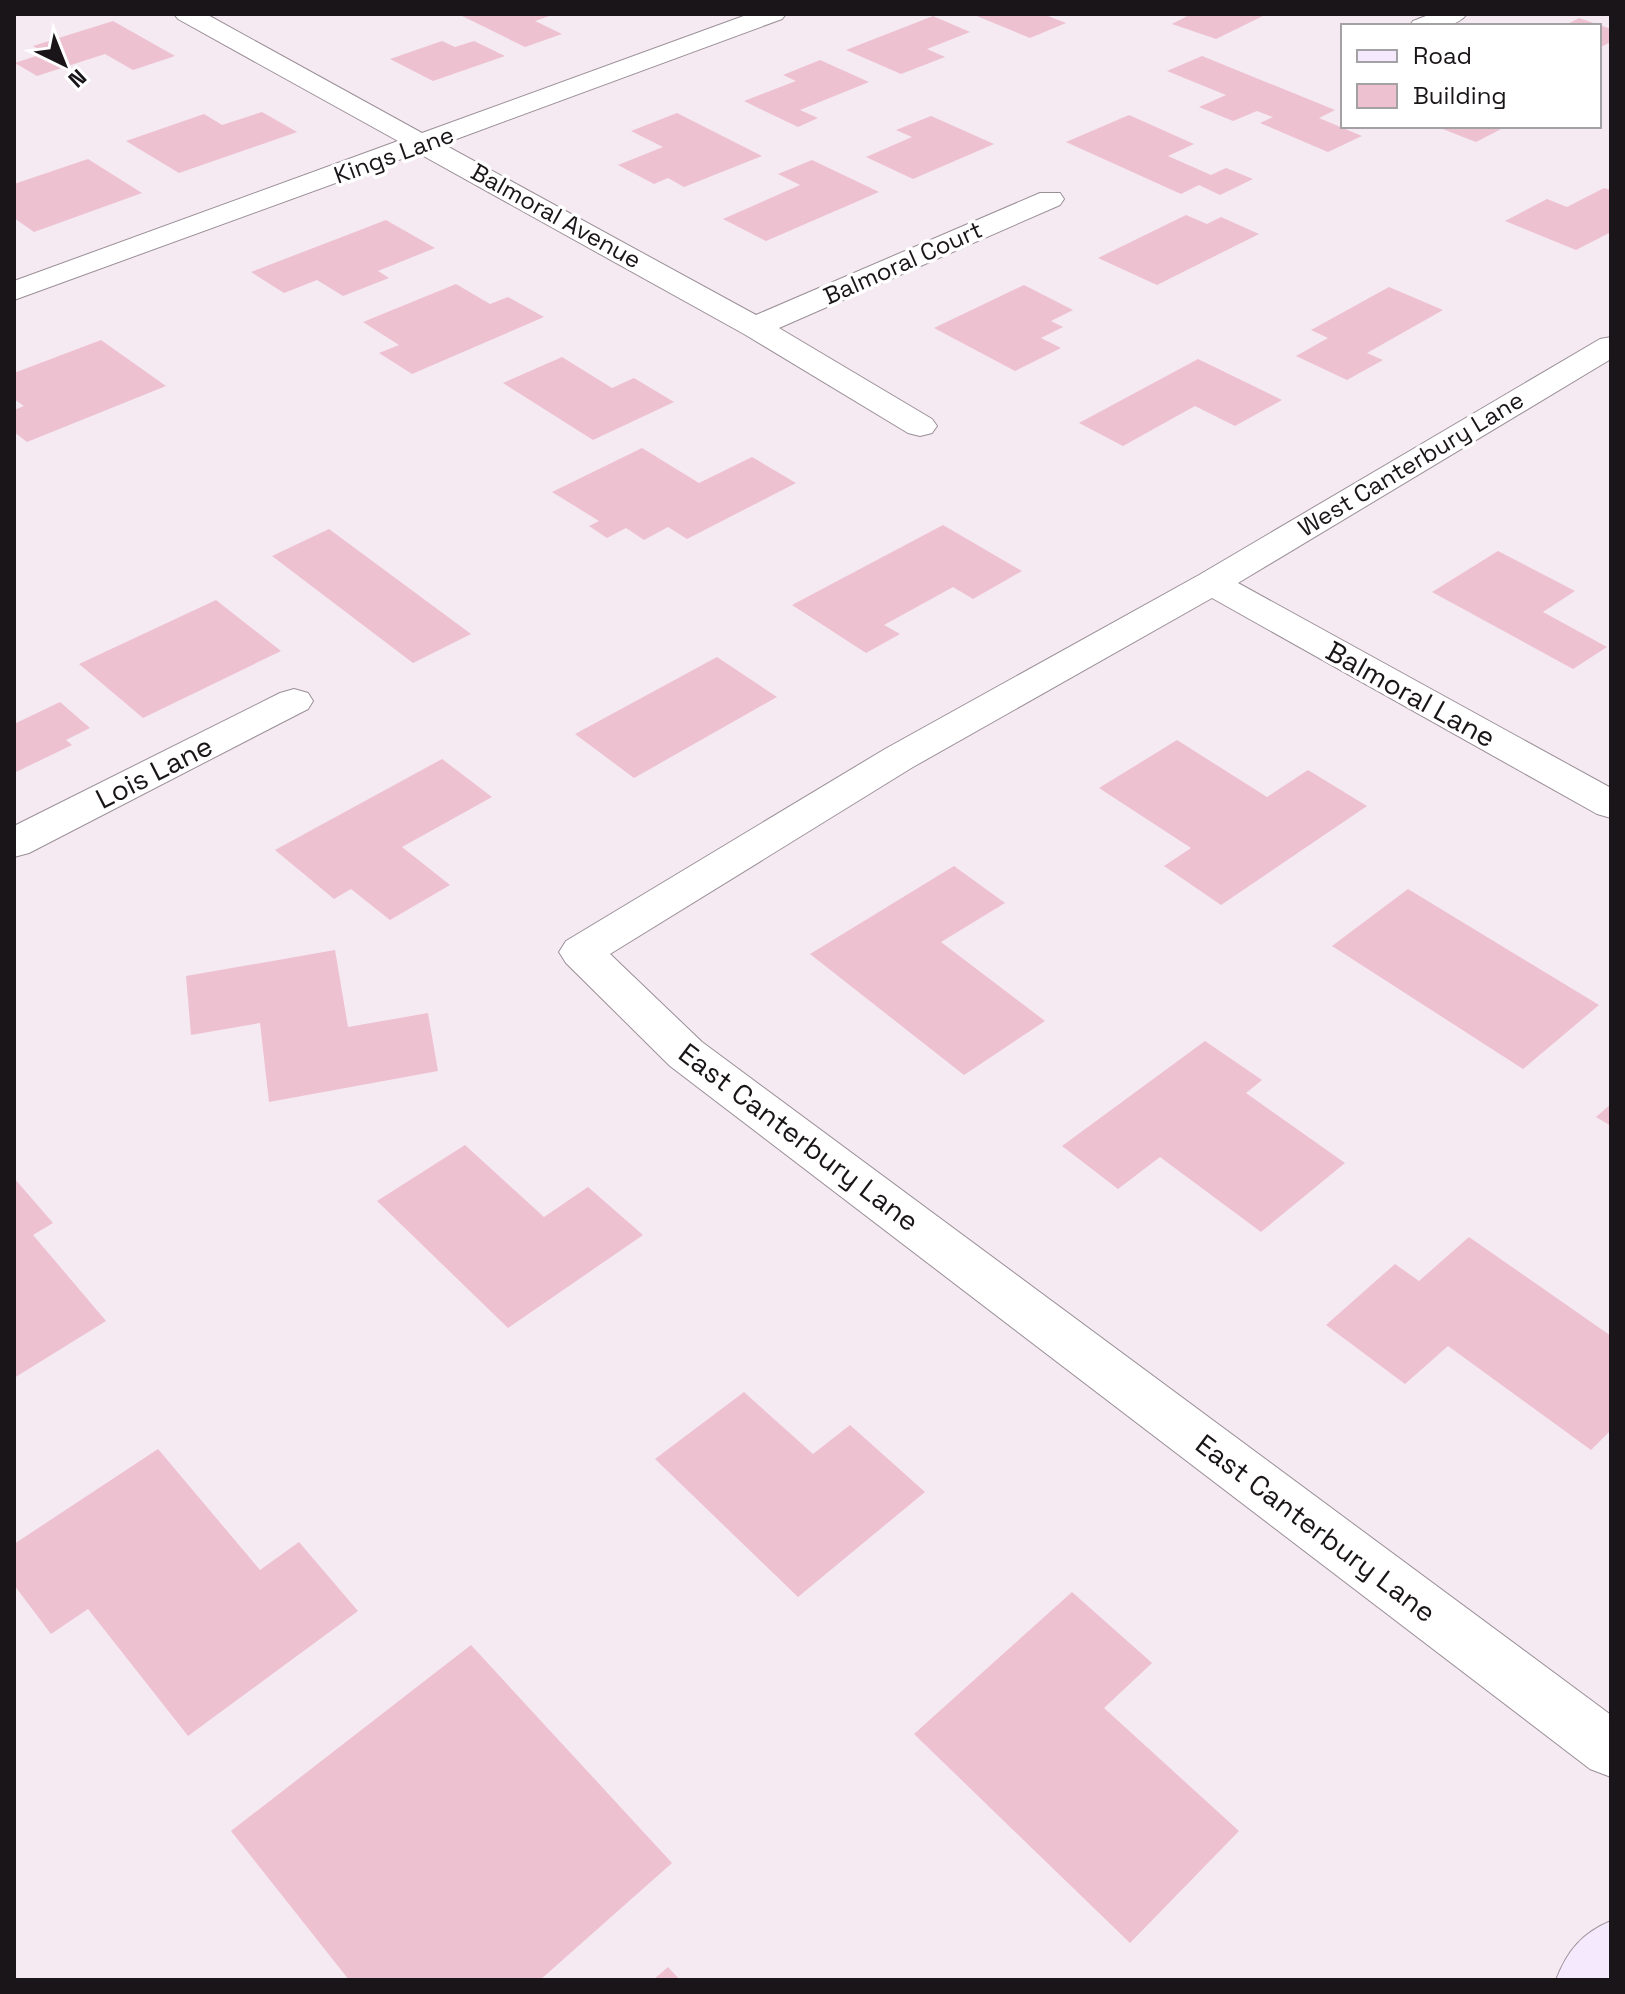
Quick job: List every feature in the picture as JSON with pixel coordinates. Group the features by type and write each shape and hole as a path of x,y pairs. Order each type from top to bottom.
{"street":[{"name":"Balmoral Avenue","path":"187,14 755,327 920,426"},
{"name":"Kings Lane","path":"14,291 425,144 773,14"},
{"path":"1427,24 1454,14"},
{"name":"Balmoral Court","path":"755,327 1050,199"},
{"name":"West Canterbury Lane","path":"1212,583 1611,346"},
{"name":"Balmoral Lane","path":"1212,583 1611,805"},
{"name":"East Canterbury Lane","path":"1212,583 899,758 581,952 686,1054 1611,1750"},
{"name":"Lois Lane","path":"14,843 294,701"},
{"path":"1587,1980 1611,1952"}],"building":[{"path":"458,14 555,14 535,21 562,34 525,47"},
{"path":"972,14 1043,14 1066,23 1030,38"},
{"path":"1191,14 1267,14 1216,39 1172,24"},
{"path":"933,16 970,32 927,49 945,57 901,74 846,50"},
{"path":"1579,18 1596,24 1568,24"},
{"path":"113,21 175,56 133,70 105,54 37,76 15,63 45,53 33,46"},
{"path":"1601,26 1611,29 1611,42 1601,47"},
{"path":"442,41 455,47 474,41 505,56 433,81 390,59"},
{"path":"1202,56 1335,110 1319,118 1362,136 1328,152 1260,123 1273,117 1257,111 1233,121 1199,107 1226,95 1167,71"},
{"path":"820,60 869,82 800,110 818,118 798,127 744,101 796,81 783,75"},
{"path":"262,112 297,132 179,173 126,141 204,114 222,125"},
{"path":"677,113 762,156 684,187 668,178 654,184 618,165 663,147 631,131"},
{"path":"1129,115 1194,144 1168,156 1211,175 1226,168 1253,179 1220,195 1199,185 1181,194 1066,142"},
{"path":"931,116 994,144 913,179 866,157 912,137 896,130"},
{"path":"1440,128 1503,128 1476,142"},
{"path":"88,159 142,193 34,232 14,218 14,184"},
{"path":"812,160 879,192 766,241 723,219 800,185 778,174"},
{"path":"1604,188 1611,190 1611,232 1576,250 1505,221 1547,199 1567,207"},
{"path":"1186,215 1207,224 1221,217 1259,234 1157,285 1098,258"},
{"path":"386,220 435,248 378,271 389,278 343,296 317,280 284,293 251,272"},
{"path":"456,284 490,304 508,297 544,317 412,374 379,353 399,345 363,322"},
{"path":"1024,285 1073,310 1051,321 1063,327 1041,338 1061,348 1015,371 934,328"},
{"path":"1389,287 1443,310 1367,353 1383,360 1347,380 1296,356 1328,338 1311,330"},
{"path":"101,340 166,386 27,442 14,432 14,410 24,406 14,399 14,373"},
{"path":"562,357 612,388 634,378 674,402 593,440 503,383"},
{"path":"1198,359 1282,400 1235,426 1195,406 1123,446 1079,423"},
{"path":"642,448 699,483 752,457 796,483 687,539 668,527 644,540 626,528 607,538 589,526 599,521 552,492"},
{"path":"943,525 1022,571 973,599 953,587 884,625 900,634 866,653 792,605"},
{"path":"329,529 471,634 413,663 272,556"},
{"path":"1498,551 1575,591 1543,612 1607,647 1573,669 1432,592"},
{"path":"216,600 281,651 143,718 79,664"},
{"path":"717,657 777,697 634,778 575,734"},
{"path":"60,702 90,728 66,740 72,745 14,773 14,724"},
{"path":"1177,740 1267,797 1308,770 1367,806 1221,905 1164,866 1191,848 1099,788"},
{"path":"442,759 492,797 402,847 450,885 390,920 351,889 334,899 275,850"},
{"path":"954,866 1005,903 941,942 1045,1021 964,1075 810,954"},
{"path":"1408,889 1599,1005 1523,1069 1332,946"},
{"path":"335,950 348,1027 428,1013 438,1071 269,1102 260,1023 191,1035 186,976"},
{"path":"1205,1041 1262,1080 1246,1093 1345,1163 1261,1232 1160,1157 1118,1189 1062,1146"},
{"path":"1611,1104 1611,1126 1596,1117"},
{"path":"465,1145 544,1217 588,1187 643,1235 508,1328 377,1201"},
{"path":"14,1178 53,1223 33,1235 106,1321 14,1378"},
{"path":"1469,1237 1611,1336 1611,1430 1591,1450 1448,1346 1405,1384 1326,1325 1395,1264 1419,1281"},
{"path":"744,1392 813,1454 850,1425 925,1492 798,1597 655,1459"},
{"path":"158,1449 260,1570 299,1542 358,1611 188,1736 88,1609 51,1634 14,1585 14,1544"},
{"path":"1072,1592 1152,1663 1104,1708 1239,1831 1130,1943 914,1734"},
{"path":"471,1645 672,1863 540,1980 349,1980 231,1831"},
{"path":"668,1967 680,1980 653,1980"}]}
